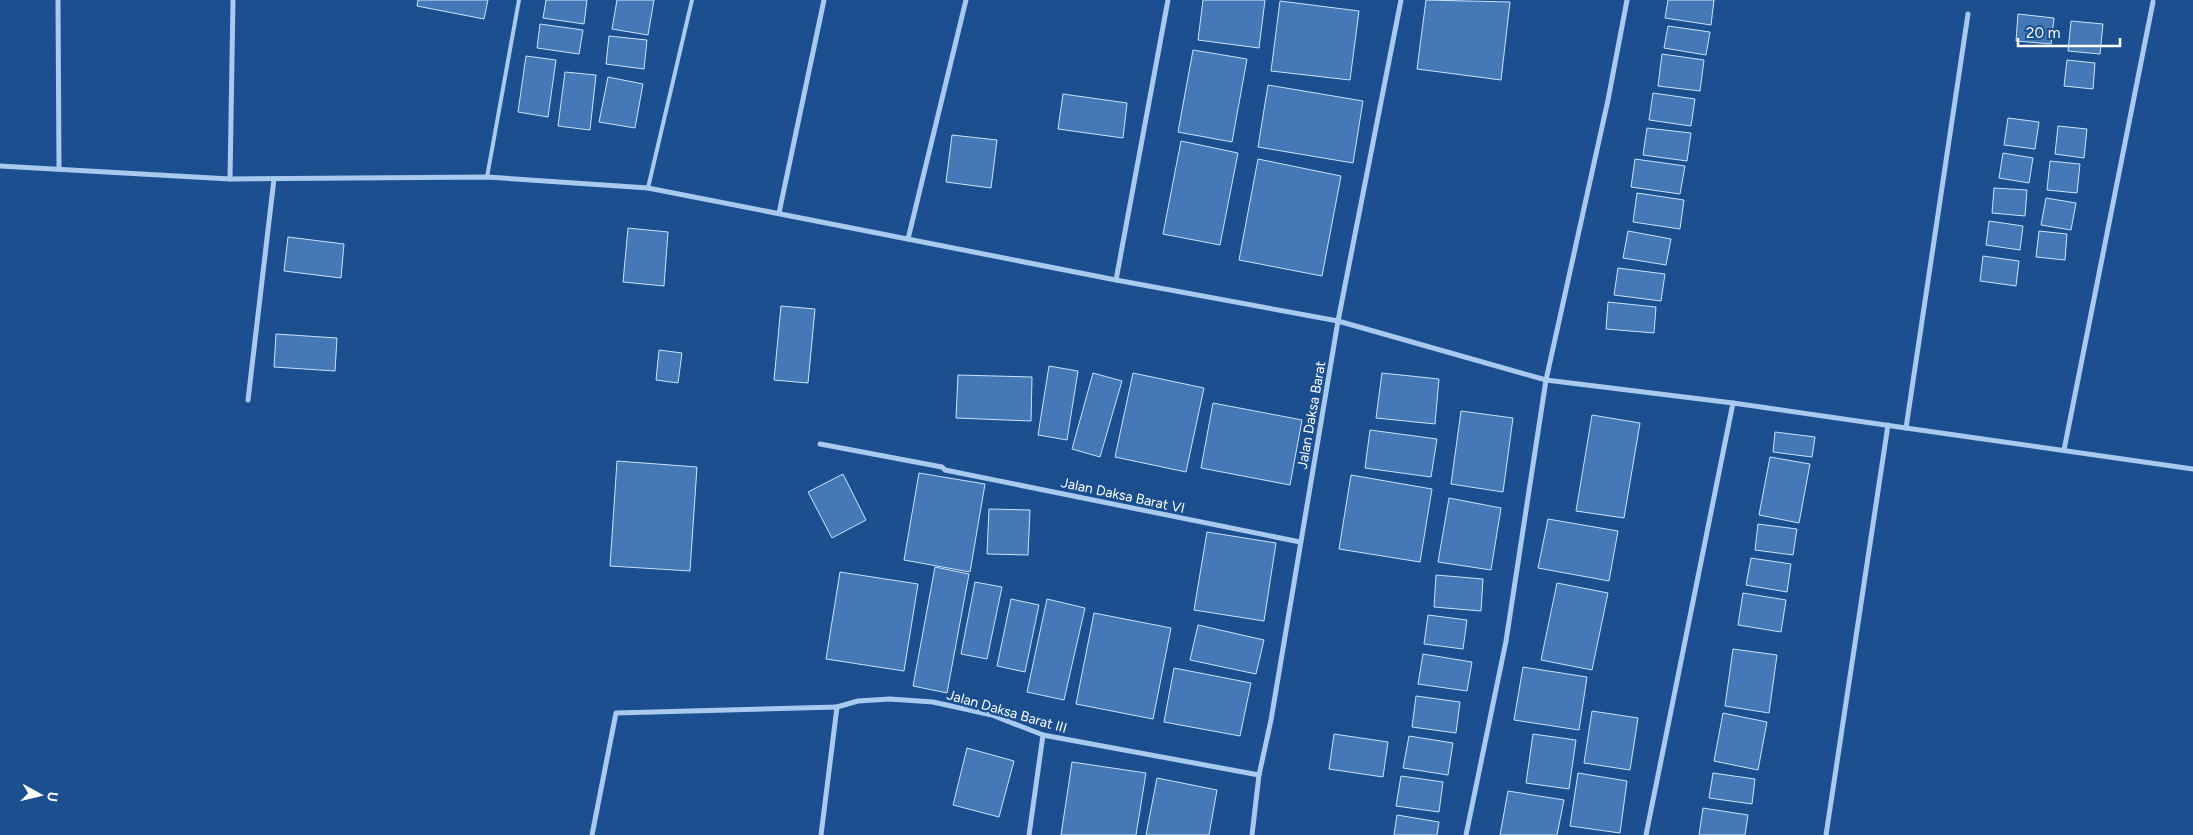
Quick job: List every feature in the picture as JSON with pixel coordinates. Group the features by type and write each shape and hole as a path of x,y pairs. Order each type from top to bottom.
{"street":[{"path":"58,0 59,169"},
{"path":"230,179 233,0"},
{"path":"779,213 824,0"},
{"path":"908,239 966,0"},
{"path":"1116,280 1168,0"},
{"name":"Jalan Daksa Barat","path":"1252,835 1259,775 1271,720 1338,321 1401,0"},
{"path":"1466,835 1506,642 1546,380 1608,100 1627,0"},
{"path":"2064,450 2153,2"},
{"path":"1906,428 1968,14"},
{"path":"0,166 230,179 487,177 648,188 1116,280 1338,321 1546,380 1733,403 2193,469"},
{"path":"248,400 274,178"},
{"path":"1646,835 1733,403"},
{"path":"1826,835 1888,425"},
{"name":"Jalan Daksa Barat VI","path":"820,444 942,467 955,472 1300,542"},
{"name":"Jalan Daksa Barat III","path":"592,835 616,713 837,707 858,701 890,699 933,702 992,715 1043,735 1259,775"},
{"path":"821,835 837,707"},
{"path":"1029,835 1043,735"}],"lane":[{"path":"487,177 519,0"},
{"path":"648,188 692,0"}],"building":[{"path":"418,0 488,0 484,19 417,6"},
{"path":"546,0 587,0 584,24 543,18"},
{"path":"617,0 654,0 648,35 612,29"},
{"path":"1203,0 1265,0 1259,48 1198,40"},
{"path":"1426,0 1510,2 1501,80 1417,69"},
{"path":"1668,0 1714,0 1711,25 1665,18"},
{"path":"1280,1 1359,11 1350,80 1271,71"},
{"path":"2018,14 2054,18 2051,44 2016,41"},
{"path":"2071,21 2103,24 2100,54 2068,51"},
{"path":"540,24 583,30 579,54 537,48"},
{"path":"1668,26 1710,32 1706,55 1664,48"},
{"path":"609,36 647,40 644,69 606,64"},
{"path":"1193,50 1247,59 1232,142 1178,132"},
{"path":"1662,54 1704,60 1700,91 1658,86"},
{"path":"526,56 556,60 548,117 518,112"},
{"path":"2067,60 2095,63 2093,89 2064,86"},
{"path":"565,72 596,75 590,130 558,126"},
{"path":"608,77 643,84 635,128 599,122"},
{"path":"1268,85 1363,101 1353,163 1258,147"},
{"path":"1653,93 1695,99 1691,126 1649,120"},
{"path":"1063,94 1127,103 1123,138 1058,129"},
{"path":"2008,118 2039,122 2035,149 2004,145"},
{"path":"2058,126 2087,129 2084,158 2055,154"},
{"path":"1647,128 1691,133 1687,161 1643,155"},
{"path":"952,135 997,140 991,188 946,182"},
{"path":"1181,141 1238,153 1220,245 1163,234"},
{"path":"2003,153 2033,158 2029,183 1999,178"},
{"path":"1258,159 1341,176 1322,276 1239,260"},
{"path":"1635,159 1685,166 1680,194 1631,187"},
{"path":"2050,161 2080,164 2077,193 2047,190"},
{"path":"1994,188 2027,190 2025,216 1992,213"},
{"path":"1637,193 1684,200 1680,229 1633,222"},
{"path":"2046,198 2076,203 2071,230 2041,225"},
{"path":"1989,221 2023,226 2020,250 1986,245"},
{"path":"628,228 668,232 664,286 623,282"},
{"path":"1628,231 1671,239 1666,265 1623,258"},
{"path":"2039,231 2067,234 2065,260 2036,257"},
{"path":"288,237 344,244 341,278 284,271"},
{"path":"1983,256 2019,261 2016,286 1980,281"},
{"path":"1618,268 1665,274 1661,301 1614,295"},
{"path":"1608,302 1656,307 1654,333 1606,329"},
{"path":"781,306 815,309 808,383 774,380"},
{"path":"276,334 337,338 335,371 274,367"},
{"path":"659,350 682,353 678,383 656,380"},
{"path":"1049,366 1078,371 1067,440 1038,435"},
{"path":"1093,373 1122,381 1100,457 1072,449"},
{"path":"1133,373 1204,388 1186,472 1115,457"},
{"path":"1382,373 1439,379 1435,424 1376,418"},
{"path":"958,375 1032,377 1031,421 956,418"},
{"path":"1213,403 1302,420 1290,485 1201,468"},
{"path":"1461,411 1513,418 1503,492 1451,484"},
{"path":"1592,415 1640,423 1624,518 1576,511"},
{"path":"1370,430 1437,439 1431,477 1365,468"},
{"path":"1775,432 1815,437 1812,457 1773,452"},
{"path":"1770,457 1810,464 1799,523 1759,515"},
{"path":"617,461 697,467 690,571 610,566"},
{"path":"919,473 985,484 970,572 904,560"},
{"path":"843,474 866,520 832,538 808,492"},
{"path":"1351,475 1432,489 1420,562 1339,549"},
{"path":"1449,498 1501,508 1491,570 1438,562"},
{"path":"989,509 1030,510 1028,555 987,554"},
{"path":"1548,519 1618,531 1609,581 1538,568"},
{"path":"1758,524 1797,529 1793,555 1755,550"},
{"path":"1207,532 1276,543 1264,621 1194,610"},
{"path":"1751,558 1791,564 1787,592 1746,585"},
{"path":"935,567 969,574 947,693 913,686"},
{"path":"840,572 918,584 904,671 826,659"},
{"path":"1436,575 1483,579 1481,611 1434,607"},
{"path":"975,582 1002,587 987,659 961,654"},
{"path":"1557,583 1608,593 1592,670 1541,660"},
{"path":"1743,593 1786,600 1781,632 1738,625"},
{"path":"1011,599 1039,605 1025,672 997,666"},
{"path":"1047,599 1085,608 1064,700 1027,692"},
{"path":"1094,613 1171,628 1153,719 1076,704"},
{"path":"1428,615 1467,620 1463,649 1424,644"},
{"path":"1198,625 1264,640 1256,674 1190,660"},
{"path":"1733,649 1777,655 1769,713 1725,706"},
{"path":"1423,654 1472,662 1467,691 1418,684"},
{"path":"1523,667 1587,677 1579,730 1514,720"},
{"path":"1174,668 1251,683 1240,736 1164,722"},
{"path":"1416,696 1460,702 1456,733 1412,727"},
{"path":"1592,711 1638,718 1630,770 1584,763"},
{"path":"1723,713 1767,722 1758,770 1714,761"},
{"path":"1334,734 1388,742 1383,777 1329,769"},
{"path":"1533,734 1576,740 1569,789 1526,783"},
{"path":"1409,736 1453,743 1448,775 1403,768"},
{"path":"967,748 1014,761 999,817 953,805"},
{"path":"1072,762 1146,773 1136,835 1061,835"},
{"path":"1578,773 1627,781 1620,833 1570,826"},
{"path":"1713,773 1755,779 1752,804 1709,798"},
{"path":"1401,776 1443,782 1439,812 1396,806"},
{"path":"1157,778 1217,790 1209,835 1146,835"},
{"path":"1508,791 1564,800 1557,835 1500,835"},
{"path":"1703,808 1748,815 1745,835 1699,835"},
{"path":"1397,815 1439,822 1437,835 1394,835"}]}
